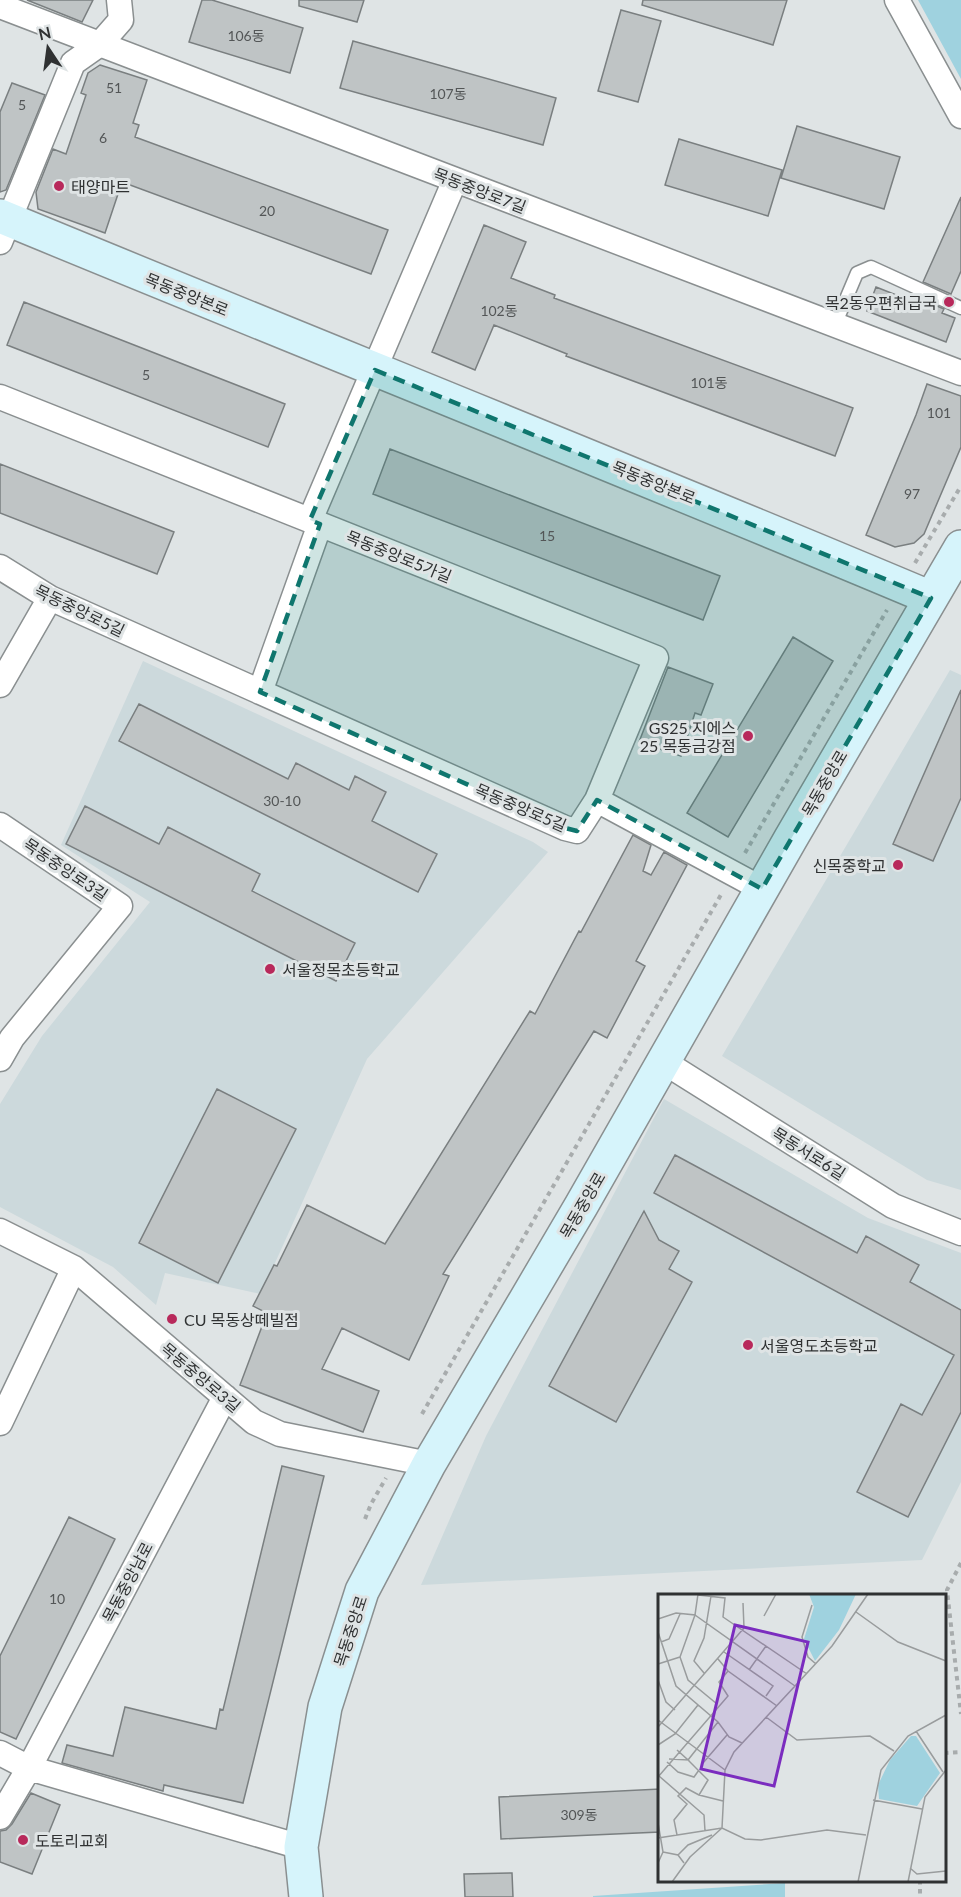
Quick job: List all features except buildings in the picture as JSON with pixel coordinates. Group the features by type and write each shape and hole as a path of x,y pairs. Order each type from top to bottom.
{"main road":[{"name":"목동중앙본로","path":"3,226 375,370 682,493 932,598"},
{"name":"목동중앙로","path":"306,1897 301,1847 325,1707 362,1591 429,1464 582,1206 961,547"}],"street":[{"path":"3,226 73,63 100,44 121,20 119,0"},
{"path":"897,0 961,116"},
{"name":"목동중앙로7길","path":"0,6 961,373"},
{"path":"260,692 315,522 375,370 455,180"},
{"name":"목동중앙로5가길","path":"0,397 656,658 597,800"},
{"name":"목동중앙로5길","path":"0,567 50,598 565,828 577,831 597,800"},
{"path":"0,685 50,598"},
{"path":"597,800 762,890"},
{"name":"목동중앙로3길","path":"0,825 120,906 6,1035 0,1059"},
{"name":"목동서로6길","path":"664,1062 893,1206 961,1233"},
{"name":"목동중앙로3길","path":"0,1231 74,1268 254,1422 280,1434 429,1464"},
{"path":"0,1423 74,1268"},
{"name":"목동중앙남로","path":"0,1817 29,1768 225,1397"},
{"path":"0,1753 29,1768 301,1847"}],"lane":[{"path":"835,325 857,273 871,267 961,308"}],"path":[{"path":"961,1563 947,1590 961,1714"},
{"path":"946,1753 961,1752"}],"highlighted area":[{"path":"375,370 931,598 762,889 597,800 577,831 565,828 260,692 320,524 310,520"}],"shaded area":[{"path":"918,0 961,0 961,79"},
{"name":"서울정목초등학교","path":"143,661 533,842 548,852 367,1059 261,1294 165,1273 156,1305 113,1267 0,1207 0,1104 42,1036 150,902 61,845"},
{"name":"신목중학교","path":"950,670 961,675 961,1190 927,1180 722,1056"},
{"name":"서울영도초등학교","path":"664,1099 868,1218 961,1253 961,1482 922,1560 421,1585 486,1436"},
{"path":"785,1883 785,1897 593,1897 593,1896"}],"place":[{"name":"태양마트","path":"59,186"},
{"name":"목2동우편취급국","path":"949,302"},
{"name":"GS25 지에스 25 목동금강점","path":"748,736"},
{"name":"신목중학교","path":"898,865"},
{"name":"서울정목초등학교","path":"270,969"},
{"name":"CU 목동상떼빌점","path":"172,1319"},
{"name":"서울영도초등학교","path":"748,1345"},
{"name":"도토리교회","path":"23,1840"}]}
